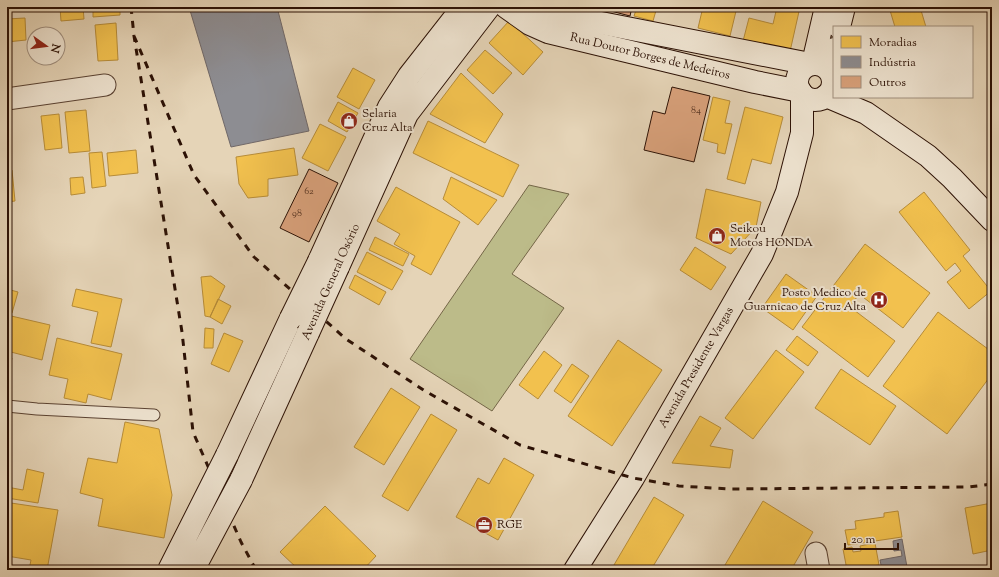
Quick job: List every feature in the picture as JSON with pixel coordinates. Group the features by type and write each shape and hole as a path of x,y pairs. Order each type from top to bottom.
{"main road":[{"name":"Avenida General Osório","path":"366,181 389,107 409,76 463,7"},
{"name":"Avenida General Osório","path":"193,570 241,480 308,333 328,264 366,181 407,114 489,7"},
{"name":"Rua Doutor Borges de Medeiros","path":"506,7 819,81 833,89"},
{"name":"Avenida Presidente Vargas","path":"819,81 826,7"},
{"path":"839,26 844,7"},
{"name":"Rua Doutor Borges de Medeiros","path":"540,16 556,34 755,82 819,81"},
{"name":"Avenida Presidente Vargas","path":"575,570 633,478 762,254 788,192 802,132 819,81 833,51"},
{"name":"Rua Doutor Borges de Medeiros","path":"848,98 860,105 928,156 952,178 989,221"},
{"name":"Avenida General Osório","path":"169,570 227,455 291,318 328,264"}],"street":[{"path":"7,99 106,85"}],"lane":[{"path":"7,406 37,409 154,414"}],"shaded area":[{"path":"529,185 569,194 512,274 564,308 492,411 410,359"}],"building: Moradias":[{"path":"60,7 83,7 84,19 61,21"},
{"path":"93,7 120,7 120,15 93,17"},
{"path":"637,7 657,7 653,21 634,16"},
{"path":"703,7 737,7 730,36 698,28"},
{"path":"777,7 800,7 789,56 742,45 749,18 773,24"},
{"path":"889,7 920,7 926,26 895,26"},
{"path":"25,18 26,40 7,42 7,19"},
{"path":"509,21 543,52 523,75 489,43"},
{"path":"116,23 118,60 98,61 95,25"},
{"path":"485,50 512,73 493,94 467,70"},
{"path":"353,68 375,80 359,109 337,97"},
{"path":"461,73 503,114 485,143 430,114"},
{"path":"713,97 730,101 725,123 732,124 725,154 717,152 718,144 703,140"},
{"path":"338,102 358,113 347,132 328,121"},
{"path":"745,107 783,117 771,164 752,159 745,184 727,179"},
{"path":"86,110 90,151 69,153 65,112"},
{"path":"59,114 62,148 45,150 41,116"},
{"path":"428,121 519,165 503,197 413,153"},
{"path":"320,124 346,137 328,171 302,158"},
{"path":"294,148 298,175 268,179 268,196 248,198 239,184 236,157"},
{"path":"136,150 138,173 109,176 107,153"},
{"path":"102,152 106,186 92,188 89,153"},
{"path":"7,170 12,170 15,201 7,202"},
{"path":"83,177 85,193 71,195 70,178"},
{"path":"451,177 497,200 478,225 443,199"},
{"path":"396,187 460,222 431,275 411,264 415,256 394,244 400,234 377,221"},
{"path":"706,189 761,202 756,227 731,254 696,238"},
{"path":"924,192 970,250 963,256 991,291 969,309 947,282 961,271 955,263 946,271 899,212"},
{"path":"375,237 409,254 403,266 369,250"},
{"path":"865,244 930,293 903,328 859,294 850,307 895,341 868,377 802,327"},
{"path":"695,247 726,267 711,290 680,270"},
{"path":"367,252 403,271 392,290 357,272"},
{"path":"786,274 817,296 793,330 762,308"},
{"path":"355,275 386,292 379,305 349,288"},
{"path":"211,276 225,286 210,317 205,316 201,277"},
{"path":"7,289 18,292 12,313 7,312"},
{"path":"76,289 122,299 111,347 91,343 98,312 72,306"},
{"path":"218,299 231,306 222,324 210,317"},
{"path":"938,312 992,352 992,374 947,434 883,386"},
{"path":"7,315 50,325 42,360 7,351"},
{"path":"205,328 214,329 213,348 204,348"},
{"path":"224,333 243,341 229,372 211,364"},
{"path":"797,336 818,352 808,366 786,350"},
{"path":"57,338 122,354 111,400 88,394 86,403 64,398 68,379 49,375"},
{"path":"618,340 662,370 612,446 568,416"},
{"path":"776,350 804,372 753,439 725,418"},
{"path":"544,351 562,365 538,399 519,385"},
{"path":"7,357 12,358 7,379"},
{"path":"572,364 589,376 571,403 554,391"},
{"path":"841,369 896,406 870,445 815,408"},
{"path":"391,388 420,407 384,465 354,447"},
{"path":"431,414 457,430 408,511 382,496"},
{"path":"700,416 721,428 710,446 733,450 730,468 672,463"},
{"path":"125,422 159,429 172,495 164,538 98,526 103,499 80,493 88,458 117,463"},
{"path":"504,458 534,475 498,540 456,517 478,478 489,484"},
{"path":"27,469 44,473 38,503 7,498 7,487 23,490"},
{"path":"654,497 684,515 652,568 656,570 611,570"},
{"path":"763,501 813,532 791,570 722,570"},
{"path":"11,503 58,510 47,570 29,570 31,560 7,556 7,523"},
{"path":"992,503 992,550 973,554 965,508"},
{"path":"325,506 376,556 363,570 299,570 280,552"},
{"path":"898,511 902,537 848,545 845,530 856,529 855,521 884,517 884,513"},
{"path":"875,543 879,565 847,570 843,549 852,547 853,552 861,551 860,546"}],"building: Indústria":[{"path":"189,7 277,7 309,131 231,147"},
{"path":"902,539 907,567 882,570 880,560 902,556 901,550 894,551 893,541"}],"building: Outros":[{"path":"608,7 632,7 630,16 607,10"},
{"path":"672,87 710,96 694,162 644,150 653,111 665,114"},
{"path":"309,169 338,183 309,242 280,228"}],"railway":[{"path":"131,7 134,36 182,332 193,432 241,542 256,570"},
{"path":"134,36 194,175 254,257 346,339 425,391 520,445 633,478 679,486 730,489 969,487 992,484"}],"place":[{"name":"Selaria Cruz Alta","path":"349,121"},
{"name":"Seikou Motos HONDA","path":"717,236"},
{"name":"Posto Medico de Guarnicao de Cruz Alta","path":"879,300"},
{"name":"RGE","path":"484,525"}]}
